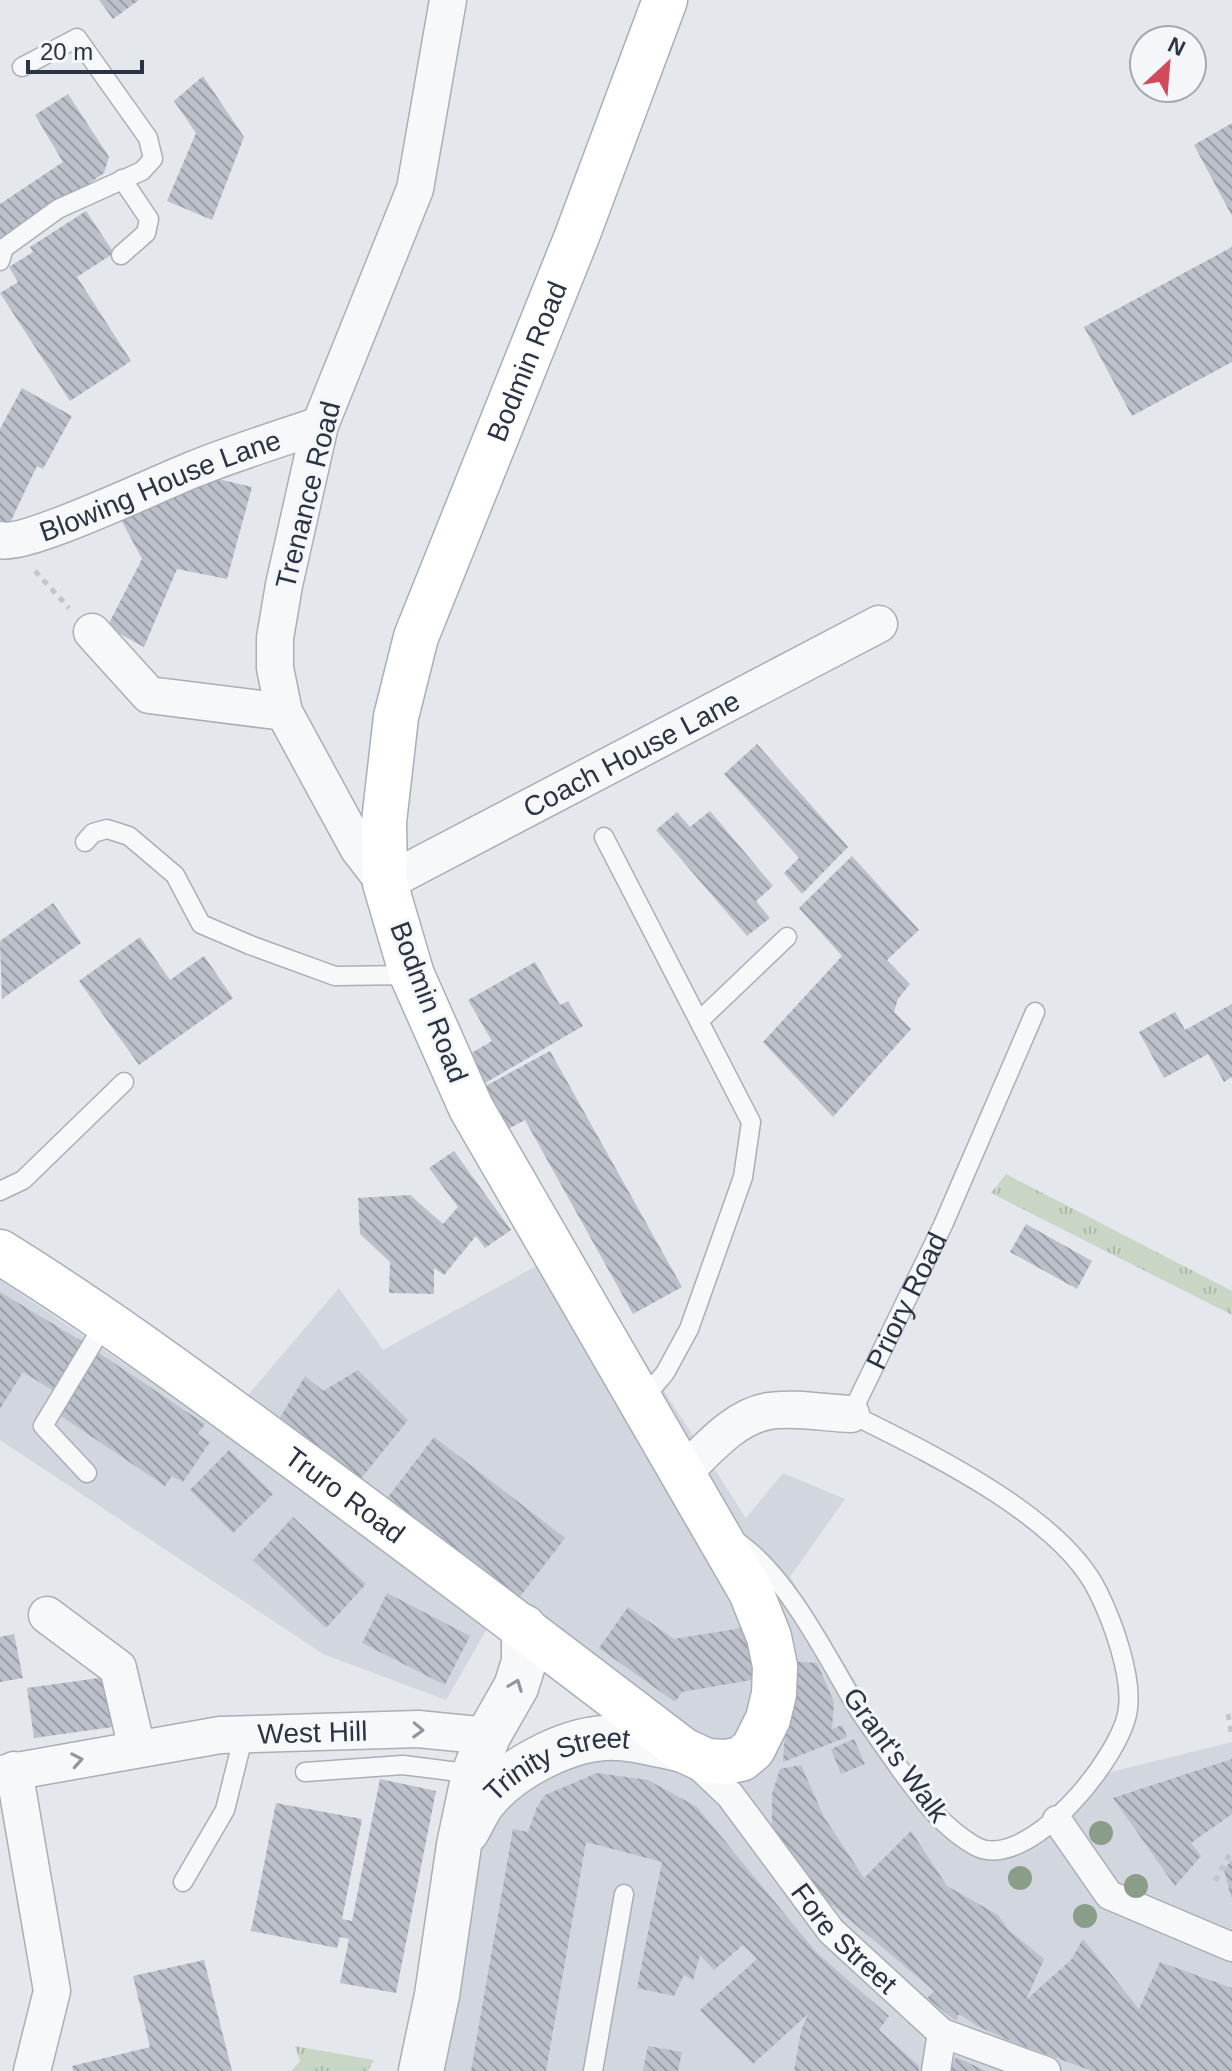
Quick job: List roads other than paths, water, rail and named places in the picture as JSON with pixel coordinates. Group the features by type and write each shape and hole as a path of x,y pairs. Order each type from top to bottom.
{"main road":[{"name":"Bodmin Road","path":"665,0 577,236 416,637 396,717 384,822 385,883 412,975 471,1108 684,1472 763,1616 775,1666 774,1694 761,1735 753,1749 741,1759 707,1761 683,1750"},
{"name":"Truro Road","path":"0,1252 106,1321 524,1627 683,1750"}],"street":[{"name":"Trenance Road","path":"385,883 358,848 284,712 275,668 275,638 320,425 415,189 448,0"},
{"name":"Blowing House Lane","path":"4,542 54,529 198,467 320,425"},
{"name":"Coach House Lane","path":"385,883 879,624"},
{"path":"92,632 149,695 284,712"},
{"path":"684,1472 725,1433 748,1418 769,1411 851,1414"},
{"path":"47,1615 118,1668 137,1749"},
{"name":"Trinity Street","path":"421,2071 437,1995 459,1845 481,1755 516,1687 524,1662 524,1627"},
{"name":"West Hill","path":"7,1772 220,1735 244,1734 418,1729 481,1755"},
{"name":"Trinity Street","path":"459,1845 486,1799 515,1774 543,1756 569,1745 607,1738 683,1750"},
{"name":"Fore Street","path":"683,1750 730,1795 831,1931 942,2033 1046,2071"},
{"path":"7,1772 52,1991 32,2071"},
{"path":"1057,1820 1109,1895 1232,1947"},
{"path":"936,2071 942,2033"}],"lane":[{"path":"0,261 4,248 58,209 142,171 153,159 148,138 77,38 22,67"},
{"path":"121,255 146,233 149,219 122,179"},
{"path":"85,842 93,833 107,829 129,836 175,875 201,924 250,945 335,976 412,975"},
{"path":"604,837 751,1122 743,1177 689,1329 665,1373 642,1400"},
{"path":"699,1021 787,937"},
{"name":"Priory Road","path":"851,1414 943,1225 1035,1012"},
{"path":"0,1191 23,1180 124,1082"},
{"path":"87,1473 43,1426 106,1321"},
{"name":"Grant's Walk","path":"713,1525 752,1552 789,1597 884,1746 929,1809 953,1831 980,1848 1001,1849 1032,1837 1057,1820 1095,1776 1121,1734 1128,1711 1129,1686 1125,1666 1098,1591 1070,1554 1031,1517 987,1488 851,1414"},
{"path":"183,1882 225,1810 244,1734"},
{"path":"305,1772 403,1765 481,1755"},
{"path":"593,2071 624,1894"}]}
